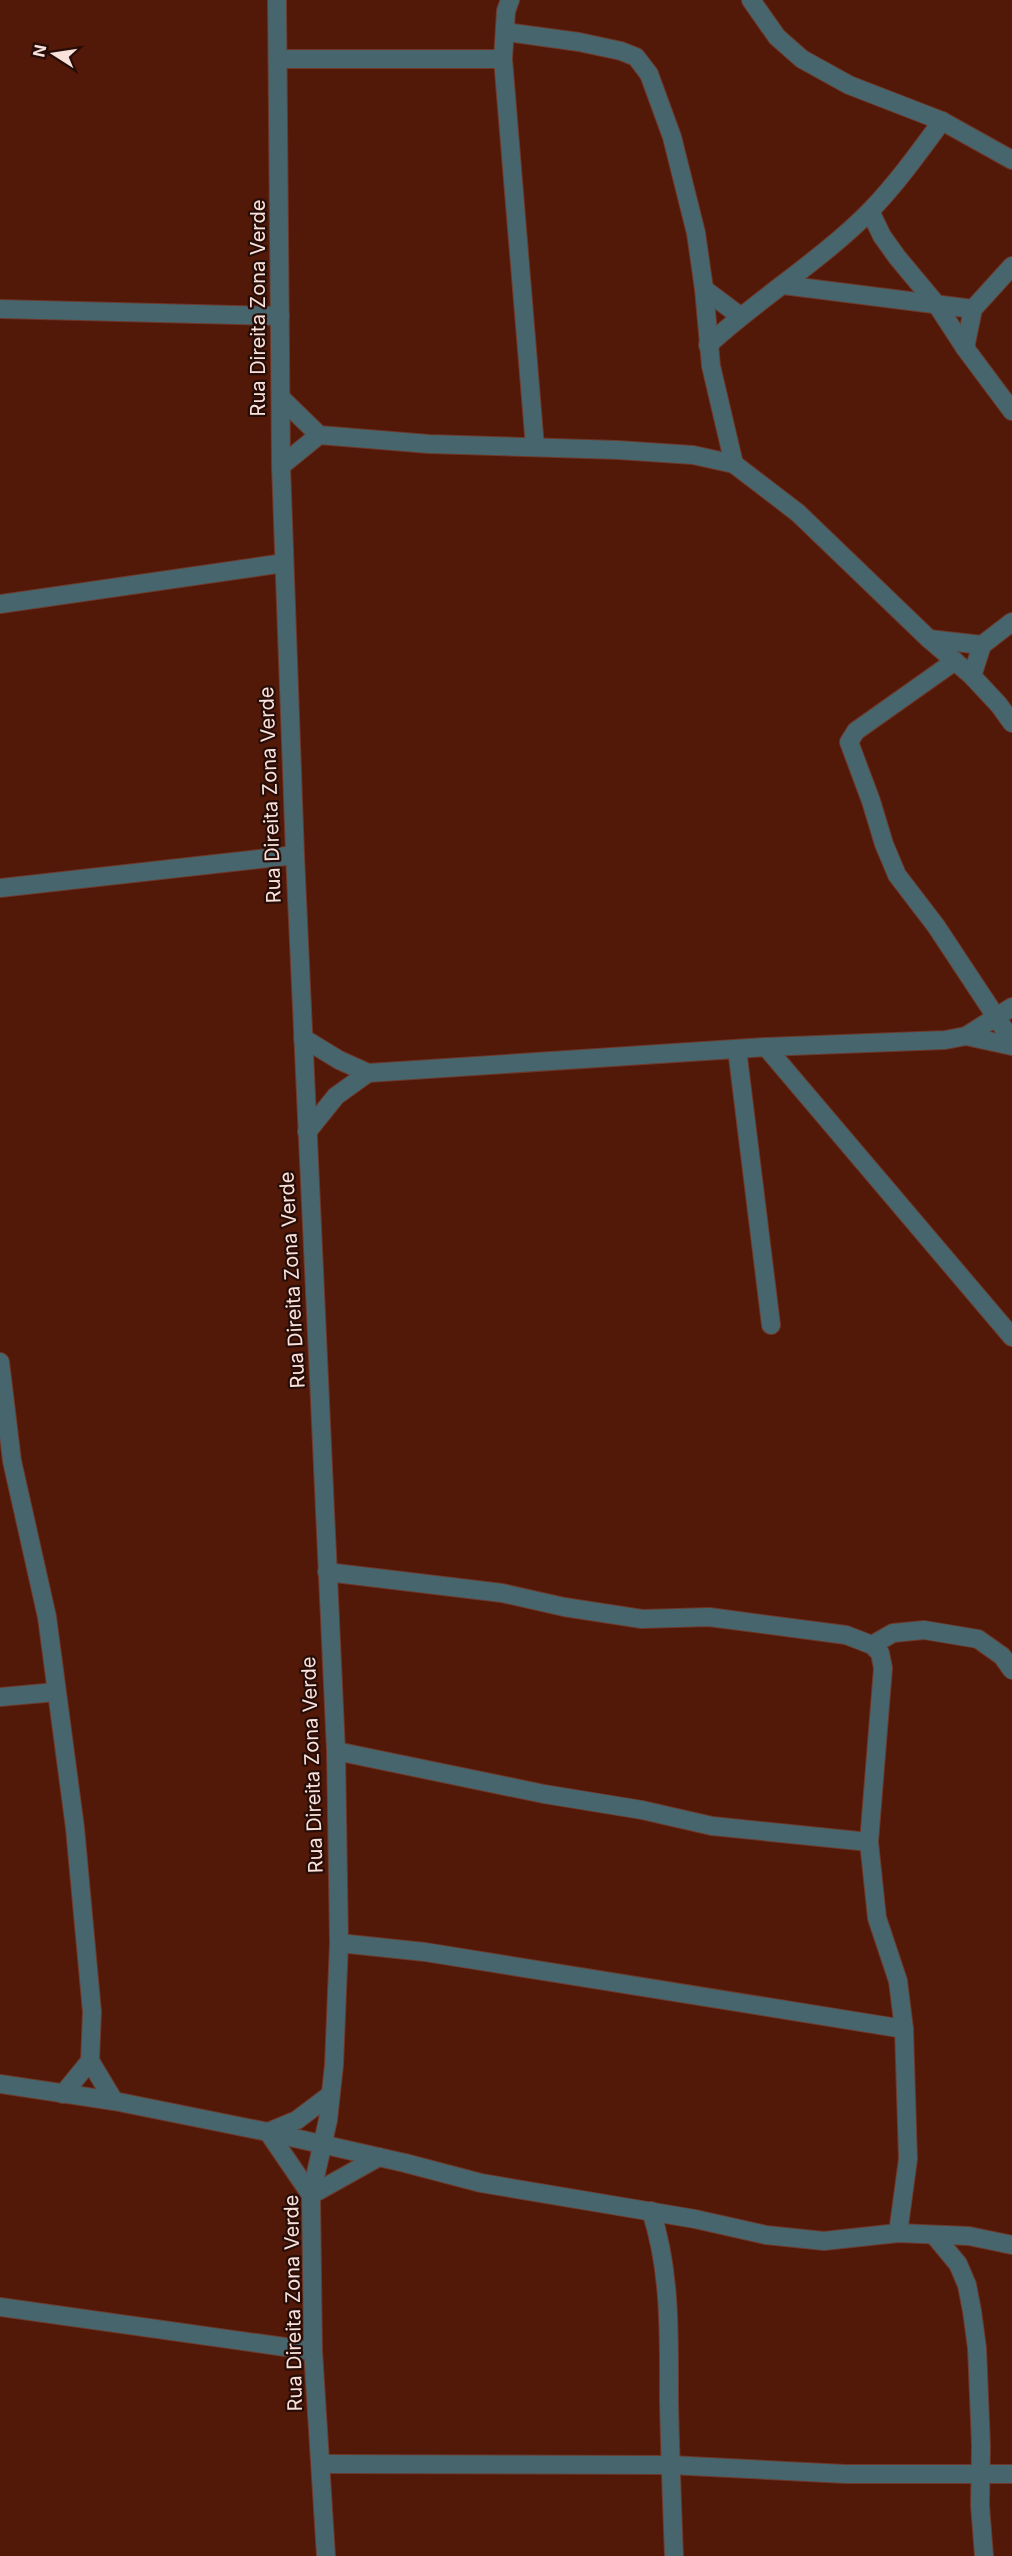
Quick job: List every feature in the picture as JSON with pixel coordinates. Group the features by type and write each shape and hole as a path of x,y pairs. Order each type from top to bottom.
{"street":[{"name":"Rua Direita Zona Verde","path":"277,0 284,563 307,1132 336,1751 339,1942 334,2066 322,2145 311,2195 313,2350 322,2464 326,2556"},
{"path":"510,0 506,10 503,59 535,447"},
{"path":"751,0 777,37 802,59 849,85 942,121 1012,160"},
{"path":"506,32 579,42 621,51 636,57 649,74 672,137 696,233 704,289 708,345 717,399 734,465"},
{"path":"279,59 503,59"},
{"path":"708,345 740,316 783,285 870,211 942,121"},
{"path":"870,211 882,236 937,305 964,348 1012,411"},
{"path":"964,348 973,309 1012,266"},
{"path":"783,285 973,309"},
{"path":"704,289 740,316"},
{"path":"0,309 280,316"},
{"path":"281,398 319,435 429,444 693,455 734,465 798,513 929,639 972,676 1012,723"},
{"path":"281,466 319,435"},
{"path":"0,604 284,563"},
{"path":"972,676 982,645 1012,622"},
{"path":"929,639 982,645"},
{"path":"955,662 856,731 849,742 897,875 936,926 1012,1044"},
{"path":"0,888 295,855"},
{"path":"303,1038 339,1060 368,1073 766,1047 945,1040 966,1035 1012,1007"},
{"path":"966,1035 1012,1044"},
{"path":"766,1047 1012,1337"},
{"path":"737,1049 771,1325"},
{"path":"307,1132 336,1095 368,1073"},
{"path":"0,1362 6,1462 47,1617 77,1851 92,2012 90,2061 114,2101"},
{"path":"327,1572 502,1593 564,1607 642,1619 709,1617 846,1635 872,1645 880,1653 883,1668 868,1842 877,1918 898,1981 904,2029 908,2159 898,2233"},
{"path":"872,1645 893,1633 924,1630 978,1639 1002,1656 1012,1671"},
{"path":"0,1697 56,1692"},
{"path":"336,1751 544,1794 642,1810 712,1826 868,1842"},
{"path":"339,1942 425,1952 904,2029"},
{"path":"63,2094 90,2061"},
{"path":"0,2084 114,2101 268,2132 481,2183 651,2211 766,2235 824,2241 898,2233 969,2236 1012,2246"},
{"path":"268,2132 297,2120 330,2095"},
{"path":"268,2132 311,2195 379,2157"},
{"path":"651,2211 663,2251 667,2290 674,2556"},
{"path":"934,2235 958,2264 967,2285 972,2311 977,2348 984,2556"},
{"path":"0,2307 313,2350"},
{"path":"322,2464 670,2465 845,2474 1012,2474"}]}
